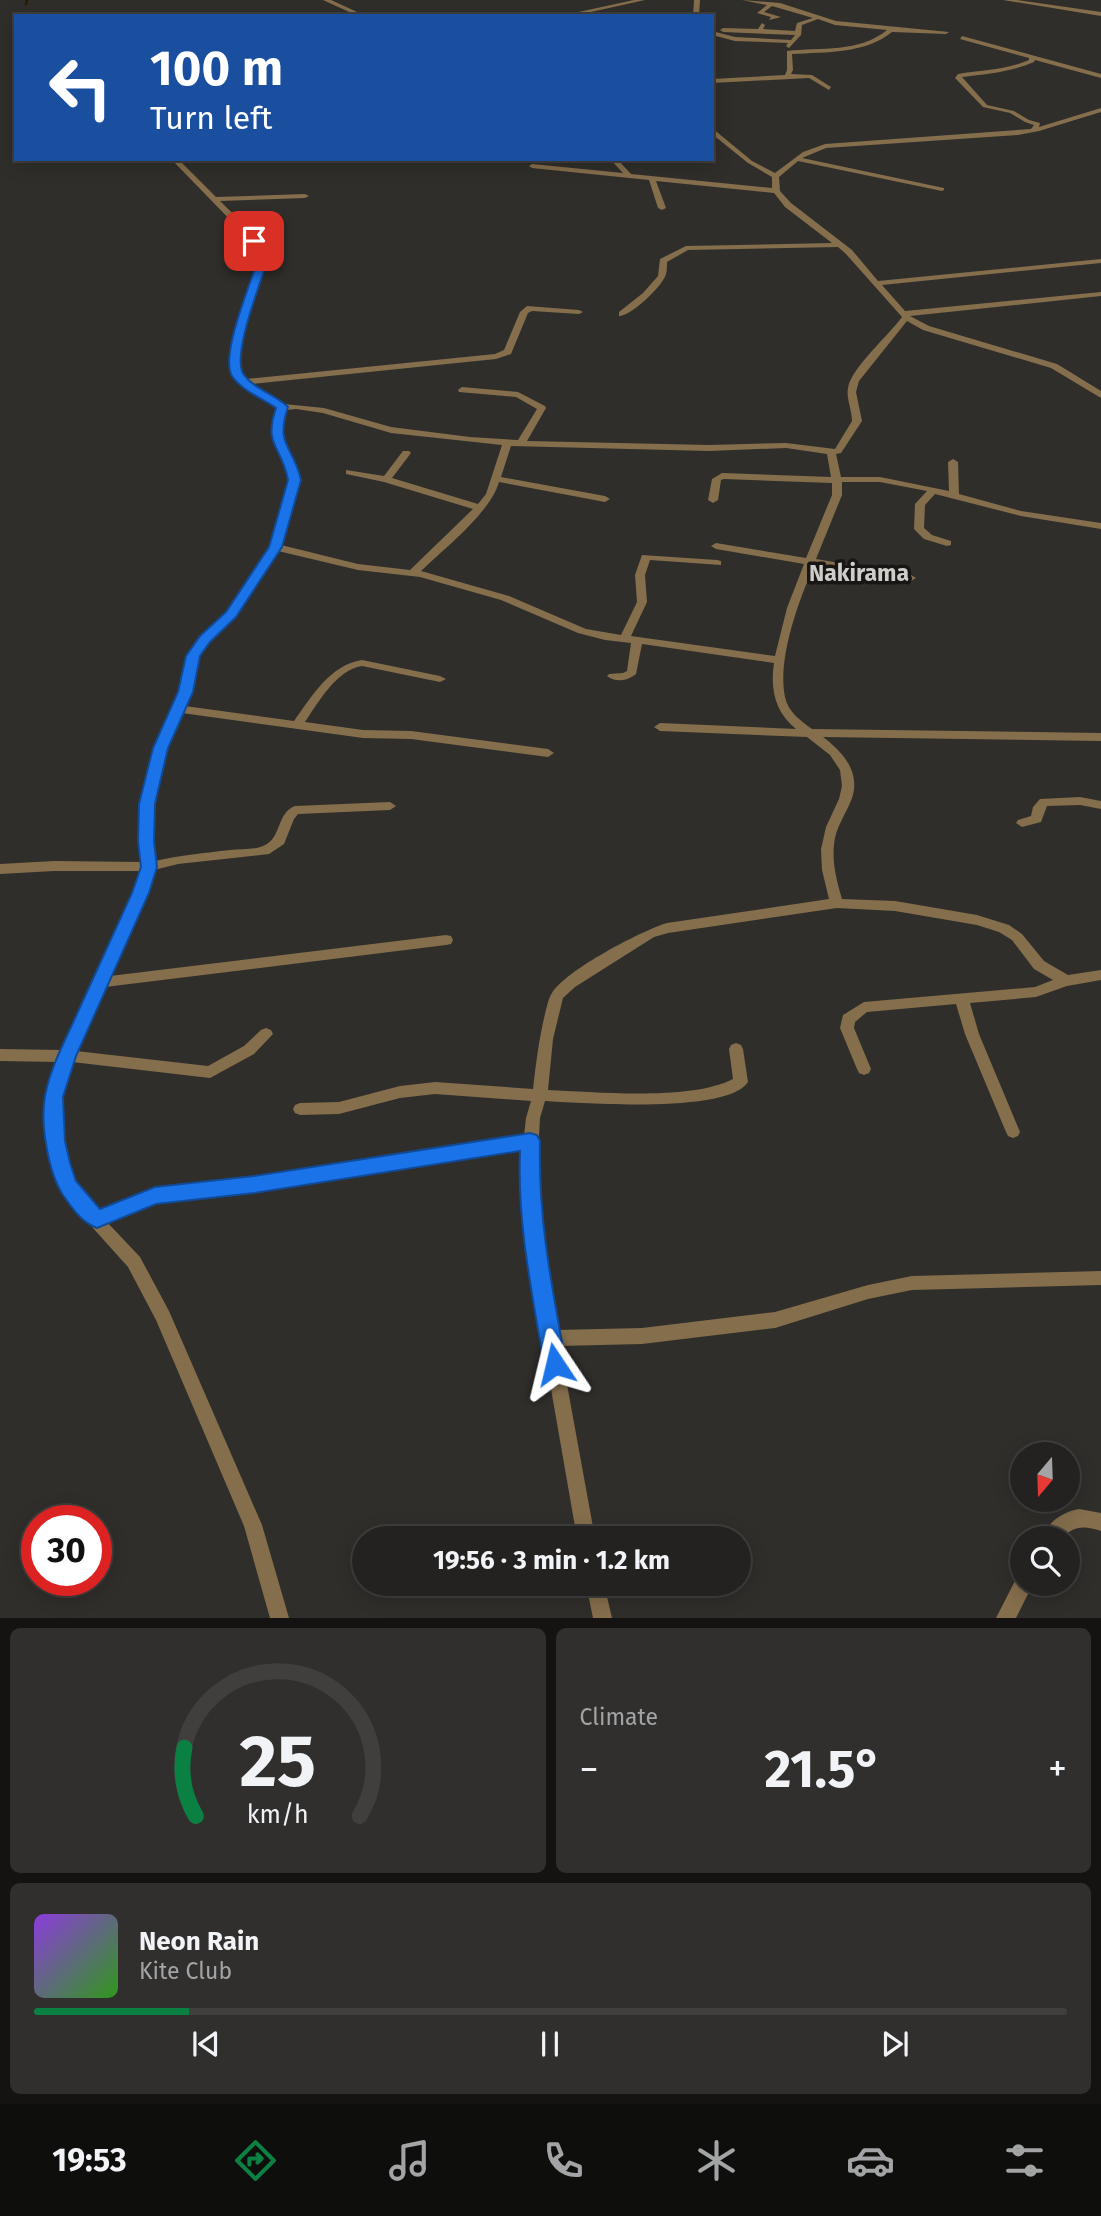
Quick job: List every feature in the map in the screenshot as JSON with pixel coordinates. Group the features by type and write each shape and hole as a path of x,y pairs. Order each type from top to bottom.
{"street":[{"path":"326,0 358,14"},
{"path":"573,14 642,0"},
{"path":"746,0 821,15 835,23 946,32"},
{"path":"1006,0 1101,13"},
{"path":"771,4 760,13 778,17 772,19"},
{"path":"787,7 782,11 787,16"},
{"path":"788,76 789,52 799,23 821,15"},
{"path":"714,32 761,28 797,33"},
{"path":"789,52 847,49 880,39 894,29"},
{"path":"714,33 735,39 793,42"},
{"path":"962,38 1101,76"},
{"path":"732,47 735,39"},
{"path":"1032,58 1032,61 1012,70 997,69 960,75 958,78 985,106 1012,112 1036,127"},
{"path":"714,81 810,76 829,88"},
{"path":"775,176 814,149 835,145 912,142 1047,127 1101,110"},
{"path":"714,132 750,162 775,176"},
{"path":"796,159 942,189"},
{"path":"176,161 244,229 261,252 261,265 234,358 237,375 282,407 304,406 390,429 520,444 727,448 807,446 831,452 838,451 857,421 852,393 855,378 903,319 1101,294"},
{"path":"615,161 628,174"},
{"path":"532,166 776,191"},
{"path":"775,176 776,191 788,205 840,245 878,283 903,319 1054,366 1101,395"},
{"path":"652,178 663,208"},
{"path":"212,199 305,196"},
{"path":"622,314 646,295 662,276 663,261 686,248 800,248 840,245"},
{"path":"878,283 1101,261"},
{"path":"244,382 495,356 508,352 524,313 530,308 579,312"},
{"path":"462,390 518,394 542,408 520,444"},
{"path":"280,1618 253,1525 163,1316 134,1262 80,1203 68,1184 55,1141 54,1097 67,1056 141,893 149,867 146,841 152,778 161,748 188,683 193,656 205,639 231,614 275,547 295,480 276,437 276,424 282,407"},
{"path":"413,573 491,494 507,443"},
{"path":"831,452 839,485 837,495 810,561 778,660 779,700 787,714 807,733 833,750 845,766 848,781 847,800 837,815 825,856 827,876 837,903"},
{"path":"386,479 406,453"},
{"path":"953,461 954,495"},
{"path":"349,472 386,479 480,508"},
{"path":"713,500 717,479 722,477 836,480 854,478 954,495 1014,512 1101,526"},
{"path":"496,479 605,499"},
{"path":"932,491 920,504 919,529 928,537 947,544"},
{"path":"716,546 911,578"},
{"path":"275,547 358,567 413,573 505,598 582,631 605,637 778,660"},
{"path":"613,677 625,677 632,672 631,639 642,602 640,575 646,557 717,563"},
{"path":"298,724 322,691 351,664 362,663 440,679"},
{"path":"178,709 363,734 411,735 548,752"},
{"path":"660,727 807,733 1101,737"},
{"path":"1022,823 1037,820 1044,802 1080,801 1101,805"},
{"path":"0,869 54,866 149,867 194,858 244,855 272,848 281,841 288,817 295,810 390,806"},
{"path":"584,1526 533,1234 528,1191 533,1118 540,1094 546,1039 557,996 570,983 611,956 649,934 667,928 837,903 895,906 977,920 1004,928 1017,937 1039,965 1066,981"},
{"path":"100,982 446,940"},
{"path":"864,1069 847,1028 848,1019 864,1007 1036,992 1066,981 1101,975"},
{"path":"961,998 972,1034 1013,1132"},
{"path":"0,1055 67,1056 119,1064 210,1072 249,1051 266,1034"},
{"path":"300,1109 339,1108 400,1092 435,1088 653,1099 717,1093 734,1089 741,1082 736,1049"},
{"path":"97,1219 155,1195 254,1184 530,1141"},
{"path":"551,1338 642,1336 775,1320 868,1292 912,1283 1101,1278"},
{"path":"1060,1526 1076,1518 1087,1517 1101,1522"},
{"path":"596,1596 599,1616"},
{"path":"1005,1618 1017,1596"}],"waterway":[{"path":"26,4 27,0"}],"district":[{"name":"Nakirama","path":"859,573"}],"route":[{"path":"254,241 261,252 261,265 237,345 234,365 237,375 244,382 282,407 276,424 276,437 295,480 275,547 231,614 205,639 193,656 186,692 161,748 152,778 147,804 146,841 149,867 141,893 67,1056 54,1097 55,1141 68,1184 80,1203 97,1219 155,1195 345,1171 530,1141 528,1191 555,1364"}]}
